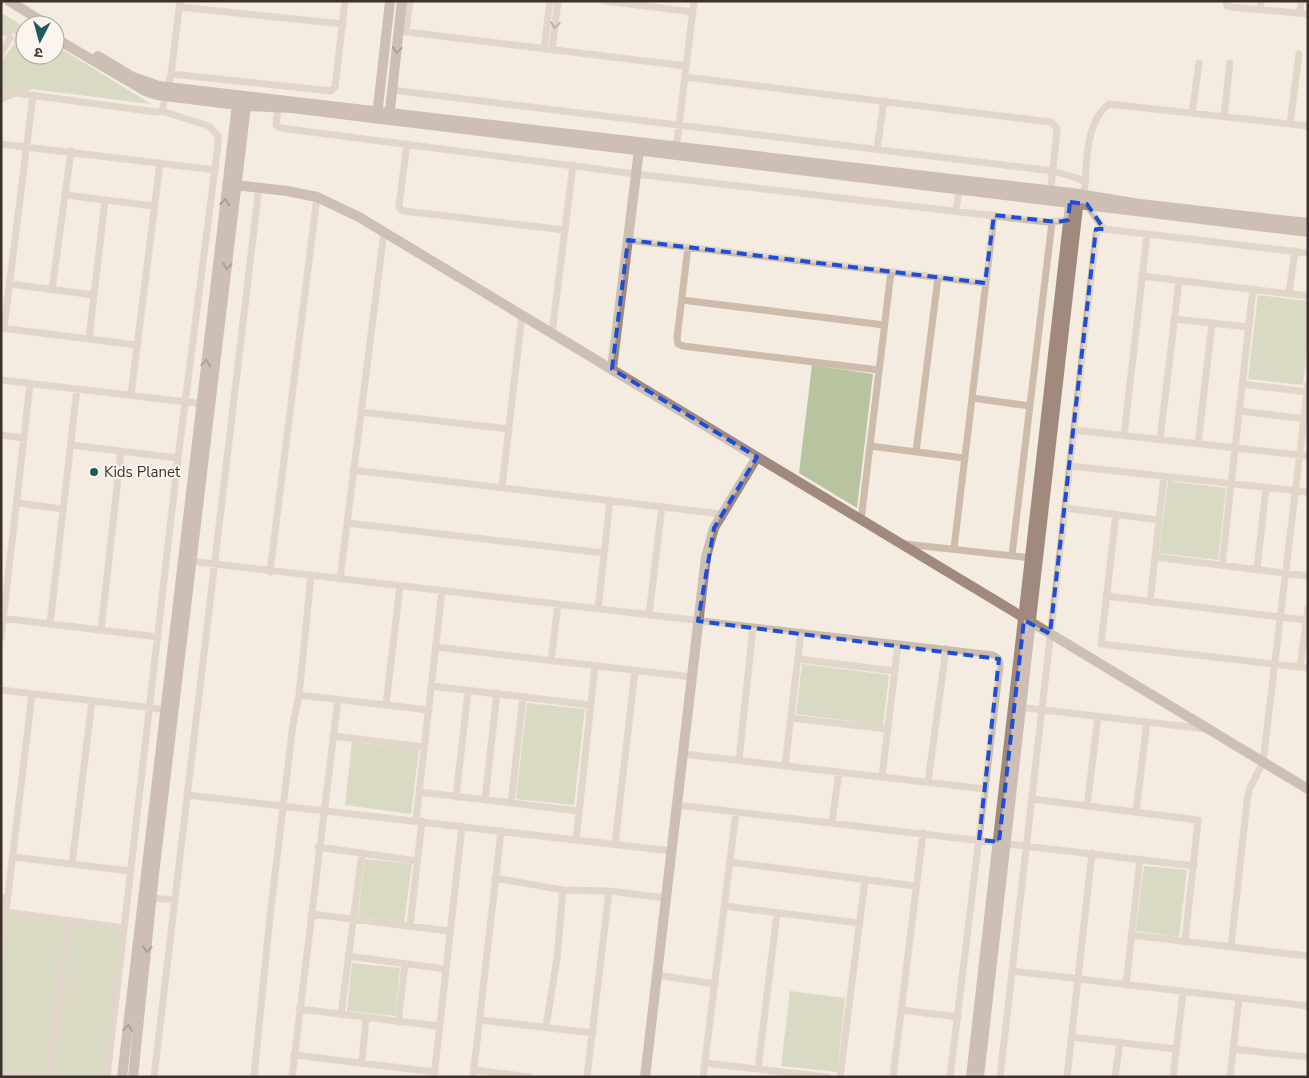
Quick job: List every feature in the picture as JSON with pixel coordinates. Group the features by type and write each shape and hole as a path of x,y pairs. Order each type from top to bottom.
{"street":[{"path":"9,1 32,15"},
{"path":"171,74 330,91 335,87 346,1"},
{"path":"377,115 390,1"},
{"path":"402,1 403,31"},
{"path":"389,117 392,90 410,1"},
{"path":"548,48 550,1"},
{"path":"548,48 558,1"},
{"path":"605,1 693,12"},
{"path":"676,151 694,1"},
{"path":"1226,1 1227,6 1231,7 1308,14"},
{"path":"1260,9 1261,1"},
{"path":"1300,13 1301,1"},
{"path":"1,4 19,15"},
{"path":"162,111 171,74 179,4 343,24"},
{"path":"1,30 9,34 10,38 1,53"},
{"path":"403,31 686,66"},
{"path":"65,36 133,76 167,91"},
{"path":"65,44 145,92 167,91 278,108 377,115"},
{"path":"1290,124 1299,54"},
{"path":"1192,113 1199,63"},
{"path":"1224,116 1230,63"},
{"path":"685,77 1051,122 1056,127 1057,132 1050,196"},
{"path":"392,90 1053,171 1074,176 1086,182"},
{"path":"1,91 156,112 162,111 194,120 215,130 218,136 178,458 107,1077"},
{"path":"32,95 10,284 3,328 137,345"},
{"path":"877,149 884,101"},
{"path":"242,102 377,115 639,150 676,151 959,189 1050,196"},
{"path":"122,1077 170,710 242,102"},
{"path":"1034,571 1031,558 1068,220 1086,182 1093,129 1100,114 1109,104 1308,126"},
{"path":"278,108 276,125 280,128 636,174 1052,222 1068,220"},
{"path":"389,117 1050,196 1308,224"},
{"path":"1,144 215,170"},
{"path":"407,144 400,209 565,230"},
{"path":"612,369 639,150"},
{"path":"52,290 71,151"},
{"path":"131,395 160,163"},
{"path":"552,333 573,166"},
{"path":"232,184 316,197 384,232 1308,789"},
{"path":"154,1077 213,564 259,187"},
{"path":"956,211 959,189"},
{"path":"65,194 154,206"},
{"path":"270,572 316,197"},
{"path":"1078,199 1104,229"},
{"path":"1078,199 1308,232"},
{"path":"971,1077 1002,842 1078,199"},
{"path":"89,339 105,200"},
{"path":"954,548 994,215"},
{"path":"1012,556 1052,222"},
{"path":"1000,1077 1096,234 1098,230 1104,229 1308,253"},
{"path":"340,579 384,232"},
{"path":"1124,436 1146,235"},
{"path":"628,240 985,283"},
{"path":"688,247 677,338 678,344 879,370"},
{"path":"1289,294 1295,251"},
{"path":"861,520 891,272"},
{"path":"1142,276 1308,296"},
{"path":"916,452 938,278"},
{"path":"1160,440 1179,280"},
{"path":"10,284 94,295"},
{"path":"1222,565 1253,289"},
{"path":"682,300 884,325"},
{"path":"502,487 522,315"},
{"path":"1174,319 1249,327"},
{"path":"1198,444 1212,323"},
{"path":"1,380 206,404"},
{"path":"1,638 30,384"},
{"path":"1231,947 1249,790 1263,762 1294,491 1306,419 1308,390 1242,384"},
{"path":"50,624 77,389"},
{"path":"972,398 1030,406"},
{"path":"1239,411 1306,419"},
{"path":"361,412 509,429"},
{"path":"1074,430 1308,456"},
{"path":"1,435 24,438"},
{"path":"71,445 178,458"},
{"path":"870,446 964,458"},
{"path":"101,630 121,451"},
{"path":"646,1077 698,620 709,541 721,514 757,457"},
{"path":"1070,466 1308,492"},
{"path":"353,470 721,514"},
{"path":"1150,602 1164,476"},
{"path":"1257,569 1266,488"},
{"path":"598,609 610,500"},
{"path":"17,503 64,509"},
{"path":"649,615 662,506"},
{"path":"1065,508 1159,520"},
{"path":"1116,514 1100,640 1104,646 1304,668 1308,608"},
{"path":"347,523 604,553"},
{"path":"899,544 954,548 1031,558"},
{"path":"1,554 11,555"},
{"path":"1155,557 1308,576"},
{"path":"188,561 946,649 993,655 999,659 1000,665 950,1077"},
{"path":"254,1077 270,916 293,724 299,695 311,576"},
{"path":"386,704 400,586"},
{"path":"410,926 417,861 419,792 442,591"},
{"path":"1106,596 1306,620"},
{"path":"552,661 558,604"},
{"path":"2,619 158,638"},
{"path":"739,760 753,627"},
{"path":"785,766 801,632"},
{"path":"882,777 898,644"},
{"path":"436,647 692,677"},
{"path":"928,782 946,649"},
{"path":"798,658 895,671"},
{"path":"576,840 595,666"},
{"path":"614,844 635,671"},
{"path":"431,686 590,705"},
{"path":"1,690 170,710"},
{"path":"456,797 468,691"},
{"path":"485,800 497,693"},
{"path":"1,953 6,912 5,895 13,856 32,694"},
{"path":"299,695 429,710"},
{"path":"511,803 523,697"},
{"path":"292,1077 318,847 325,810 338,699"},
{"path":"72,864 92,701"},
{"path":"1018,707 1209,729"},
{"path":"133,1077 170,710"},
{"path":"1087,806 1098,717"},
{"path":"791,718 888,729"},
{"path":"1136,812 1147,722"},
{"path":"333,736 424,747"},
{"path":"683,754 985,789"},
{"path":"832,822 838,772"},
{"path":"419,792 579,812"},
{"path":"187,794 284,807 325,810 671,851"},
{"path":"1032,799 1198,820 1185,941"},
{"path":"677,805 1194,866"},
{"path":"703,1077 736,812"},
{"path":"294,1055 362,1062 435,1074 438,1026 462,826"},
{"path":"501,831 474,1074 530,1077"},
{"path":"893,1077 914,886 923,834"},
{"path":"979,1077 1002,842"},
{"path":"318,847 417,861"},
{"path":"341,1015 362,853"},
{"path":"1067,1077 1092,853"},
{"path":"13,856 130,871"},
{"path":"1126,985 1140,859"},
{"path":"730,862 914,886"},
{"path":"495,878 564,890 609,891 666,898"},
{"path":"840,1077 864,880"},
{"path":"546,1027 557,958 564,890"},
{"path":"587,1077 609,891"},
{"path":"152,898 174,900"},
{"path":"724,906 859,922"},
{"path":"6,912 124,928"},
{"path":"758,1069 777,913"},
{"path":"311,914 449,931"},
{"path":"49,1077 68,921"},
{"path":"1132,935 1308,956"},
{"path":"348,956 445,969"},
{"path":"398,1022 405,964"},
{"path":"1012,971 1308,1006"},
{"path":"657,975 715,984"},
{"path":"1173,1077 1183,992"},
{"path":"1230,1077 1239,999"},
{"path":"299,1009 438,1026"},
{"path":"901,1010 958,1017"},
{"path":"362,1062 366,1018"},
{"path":"480,1020 593,1033"},
{"path":"1071,1037 1176,1049"},
{"path":"1115,1077 1120,1042"},
{"path":"1233,1049 1308,1057"},
{"path":"705,1063 827,1077"},
{"path":"1,1073 34,1077"}],"highlighted area":[{"path":"1070,202 1087,204 1104,229 1096,229 1050,634 1024,620 999,842 979,840 999,659 698,621 714,528 757,457 612,369 628,240 985,283 994,215 1057,222 1068,220"}],"green space":[{"path":"1,13 15,21 15,34 1,26"},
{"path":"15,34 15,65 65,65 65,51 151,104 32,89 1,103 1,61 14,44"},
{"path":"1258,295 1308,301 1308,340 1303,385 1248,379"},
{"path":"812,365 873,374 857,508 799,473"},
{"path":"1168,481 1226,488 1218,560 1159,553"},
{"path":"802,664 889,675 883,725 796,714"},
{"path":"527,703 585,709 574,805 516,799"},
{"path":"352,742 419,750 411,814 345,805"},
{"path":"365,859 412,864 404,922 358,916"},
{"path":"1144,866 1187,870 1179,937 1136,931"},
{"path":"1,894 8,895 6,912 124,928 107,1077 34,1077 1,1073"},
{"path":"352,963 400,968 395,1016 347,1011"},
{"path":"790,991 845,998 837,1072 781,1066"}],"place":[{"name":"Kids Planet","path":"94,472"}]}
